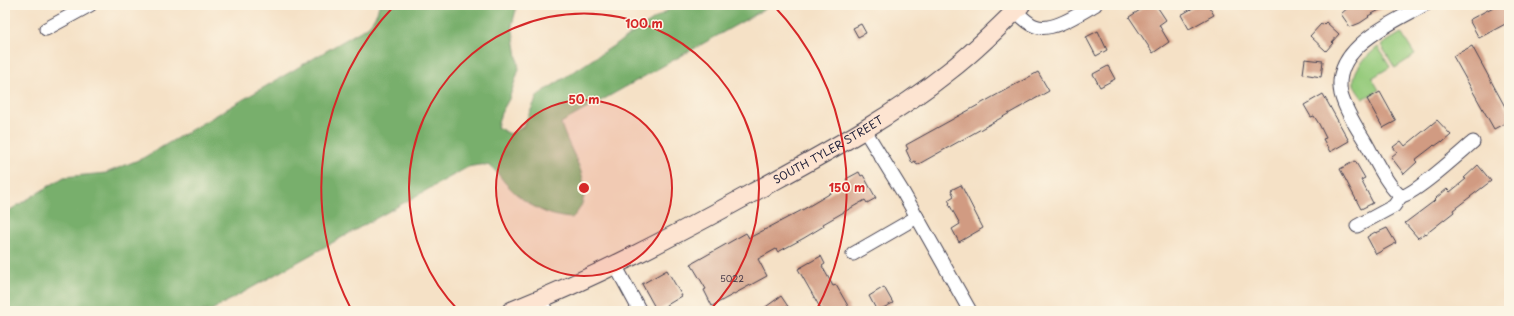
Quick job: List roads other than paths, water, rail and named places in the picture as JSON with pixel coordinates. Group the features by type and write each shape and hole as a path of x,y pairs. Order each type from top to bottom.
{"main road":[{"name":"SOUTH TYLER STREET","path":"510,311 543,305 615,265 719,211 864,129 947,73 1018,8"}],"street":[{"path":"46,29 90,5"},
{"path":"1018,8 1031,25 1046,27 1062,22 1095,5"},
{"path":"1401,196 1394,191 1350,116 1342,95 1341,76 1346,61 1358,47 1379,31 1424,5"},
{"path":"864,129 917,217 970,311"},
{"path":"1357,226 1394,206 1401,196 1406,195 1417,188 1473,142"},
{"path":"853,254 917,217"},
{"path":"615,265 640,311"}]}
